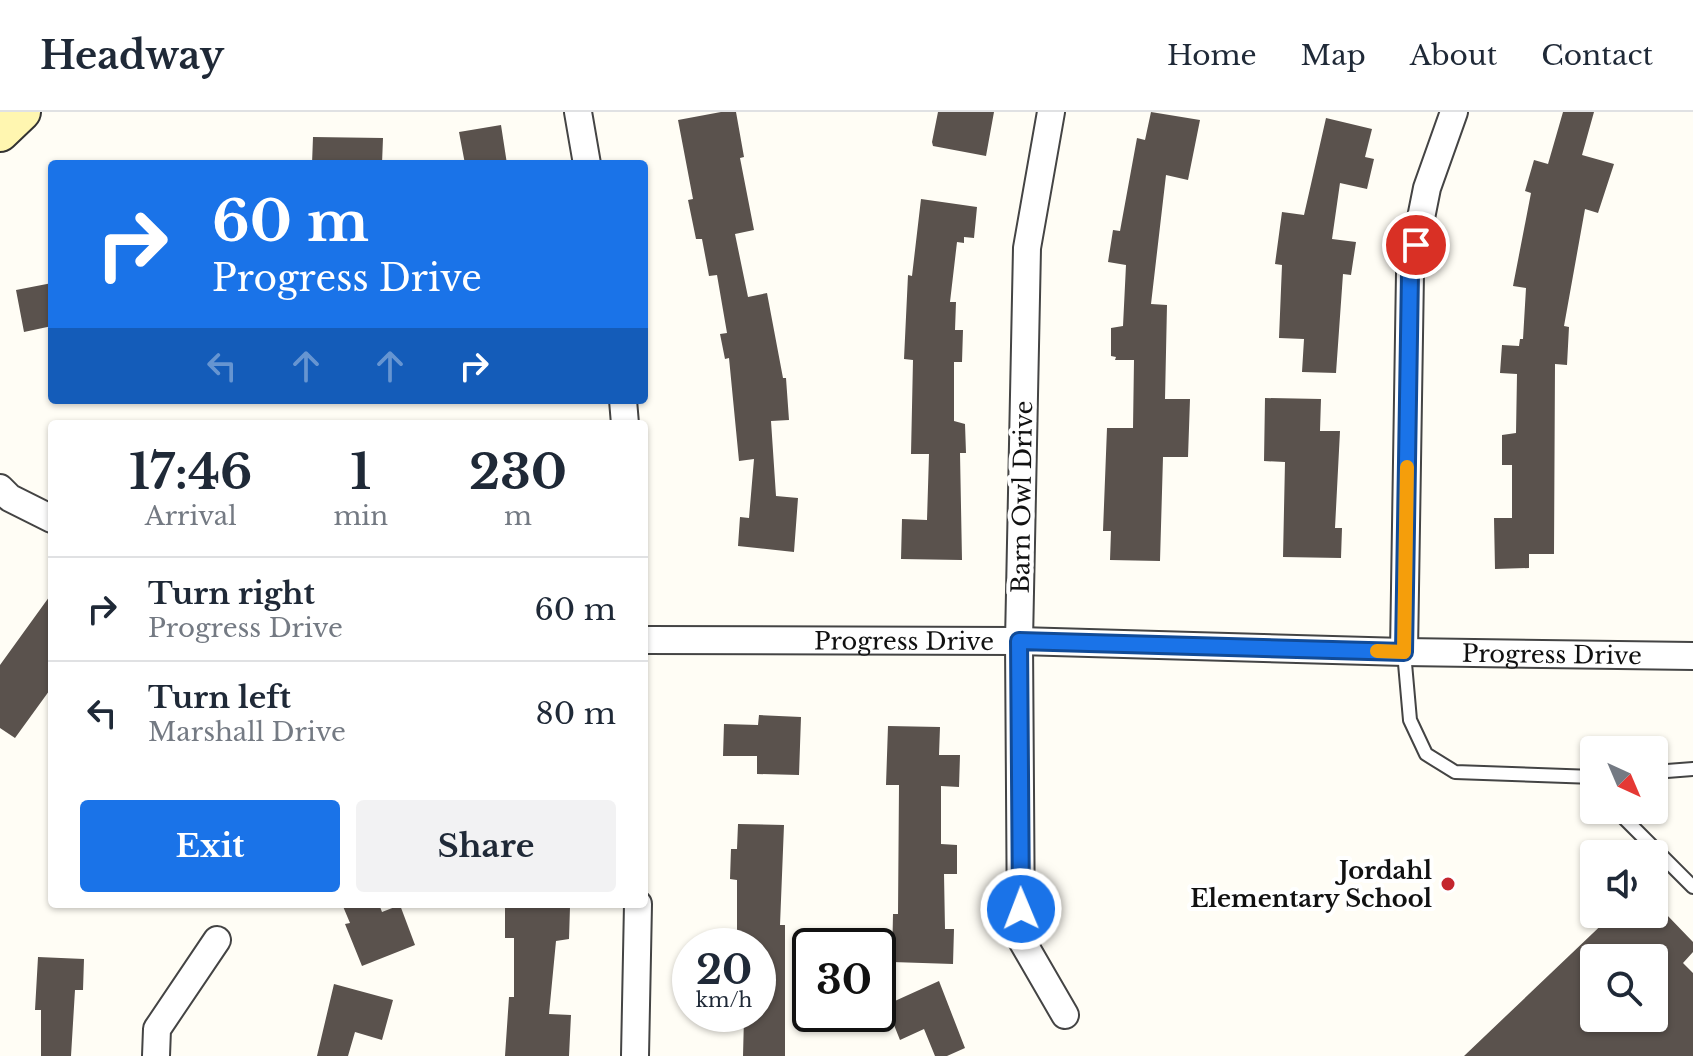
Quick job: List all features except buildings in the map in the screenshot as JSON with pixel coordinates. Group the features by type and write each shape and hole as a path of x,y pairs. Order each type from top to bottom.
{"main road":[{"path":"0,133 22,112"}],"street":[{"path":"578,112 586,160"},
{"name":"Barn Owl Drive","path":"1051,112 1027,248 1019,641 1021,939 1065,1015"},
{"path":"1404,652 1410,273 1427,188 1454,112"},
{"path":"3,500 48,517"},
{"name":"Progress Drive","path":"648,640 1019,641 1404,652 1693,656"},
{"path":"635,1056 638,908"},
{"path":"156,1056 157,1029 217,940"}],"lane":[{"path":"1404,652 1410,720 1426,754 1455,772 1580,777"},
{"path":"1668,771 1693,769"},
{"path":"1630,824 1693,887"}],"slow traffic":[{"path":"1377,651 1404,652 1407,467"}],"place":[{"name":"Jordahl Elementary School","path":"1448,884"}],"route":[{"path":"1021,909 1019,641 1404,652 1410,273 1416,245"}]}
